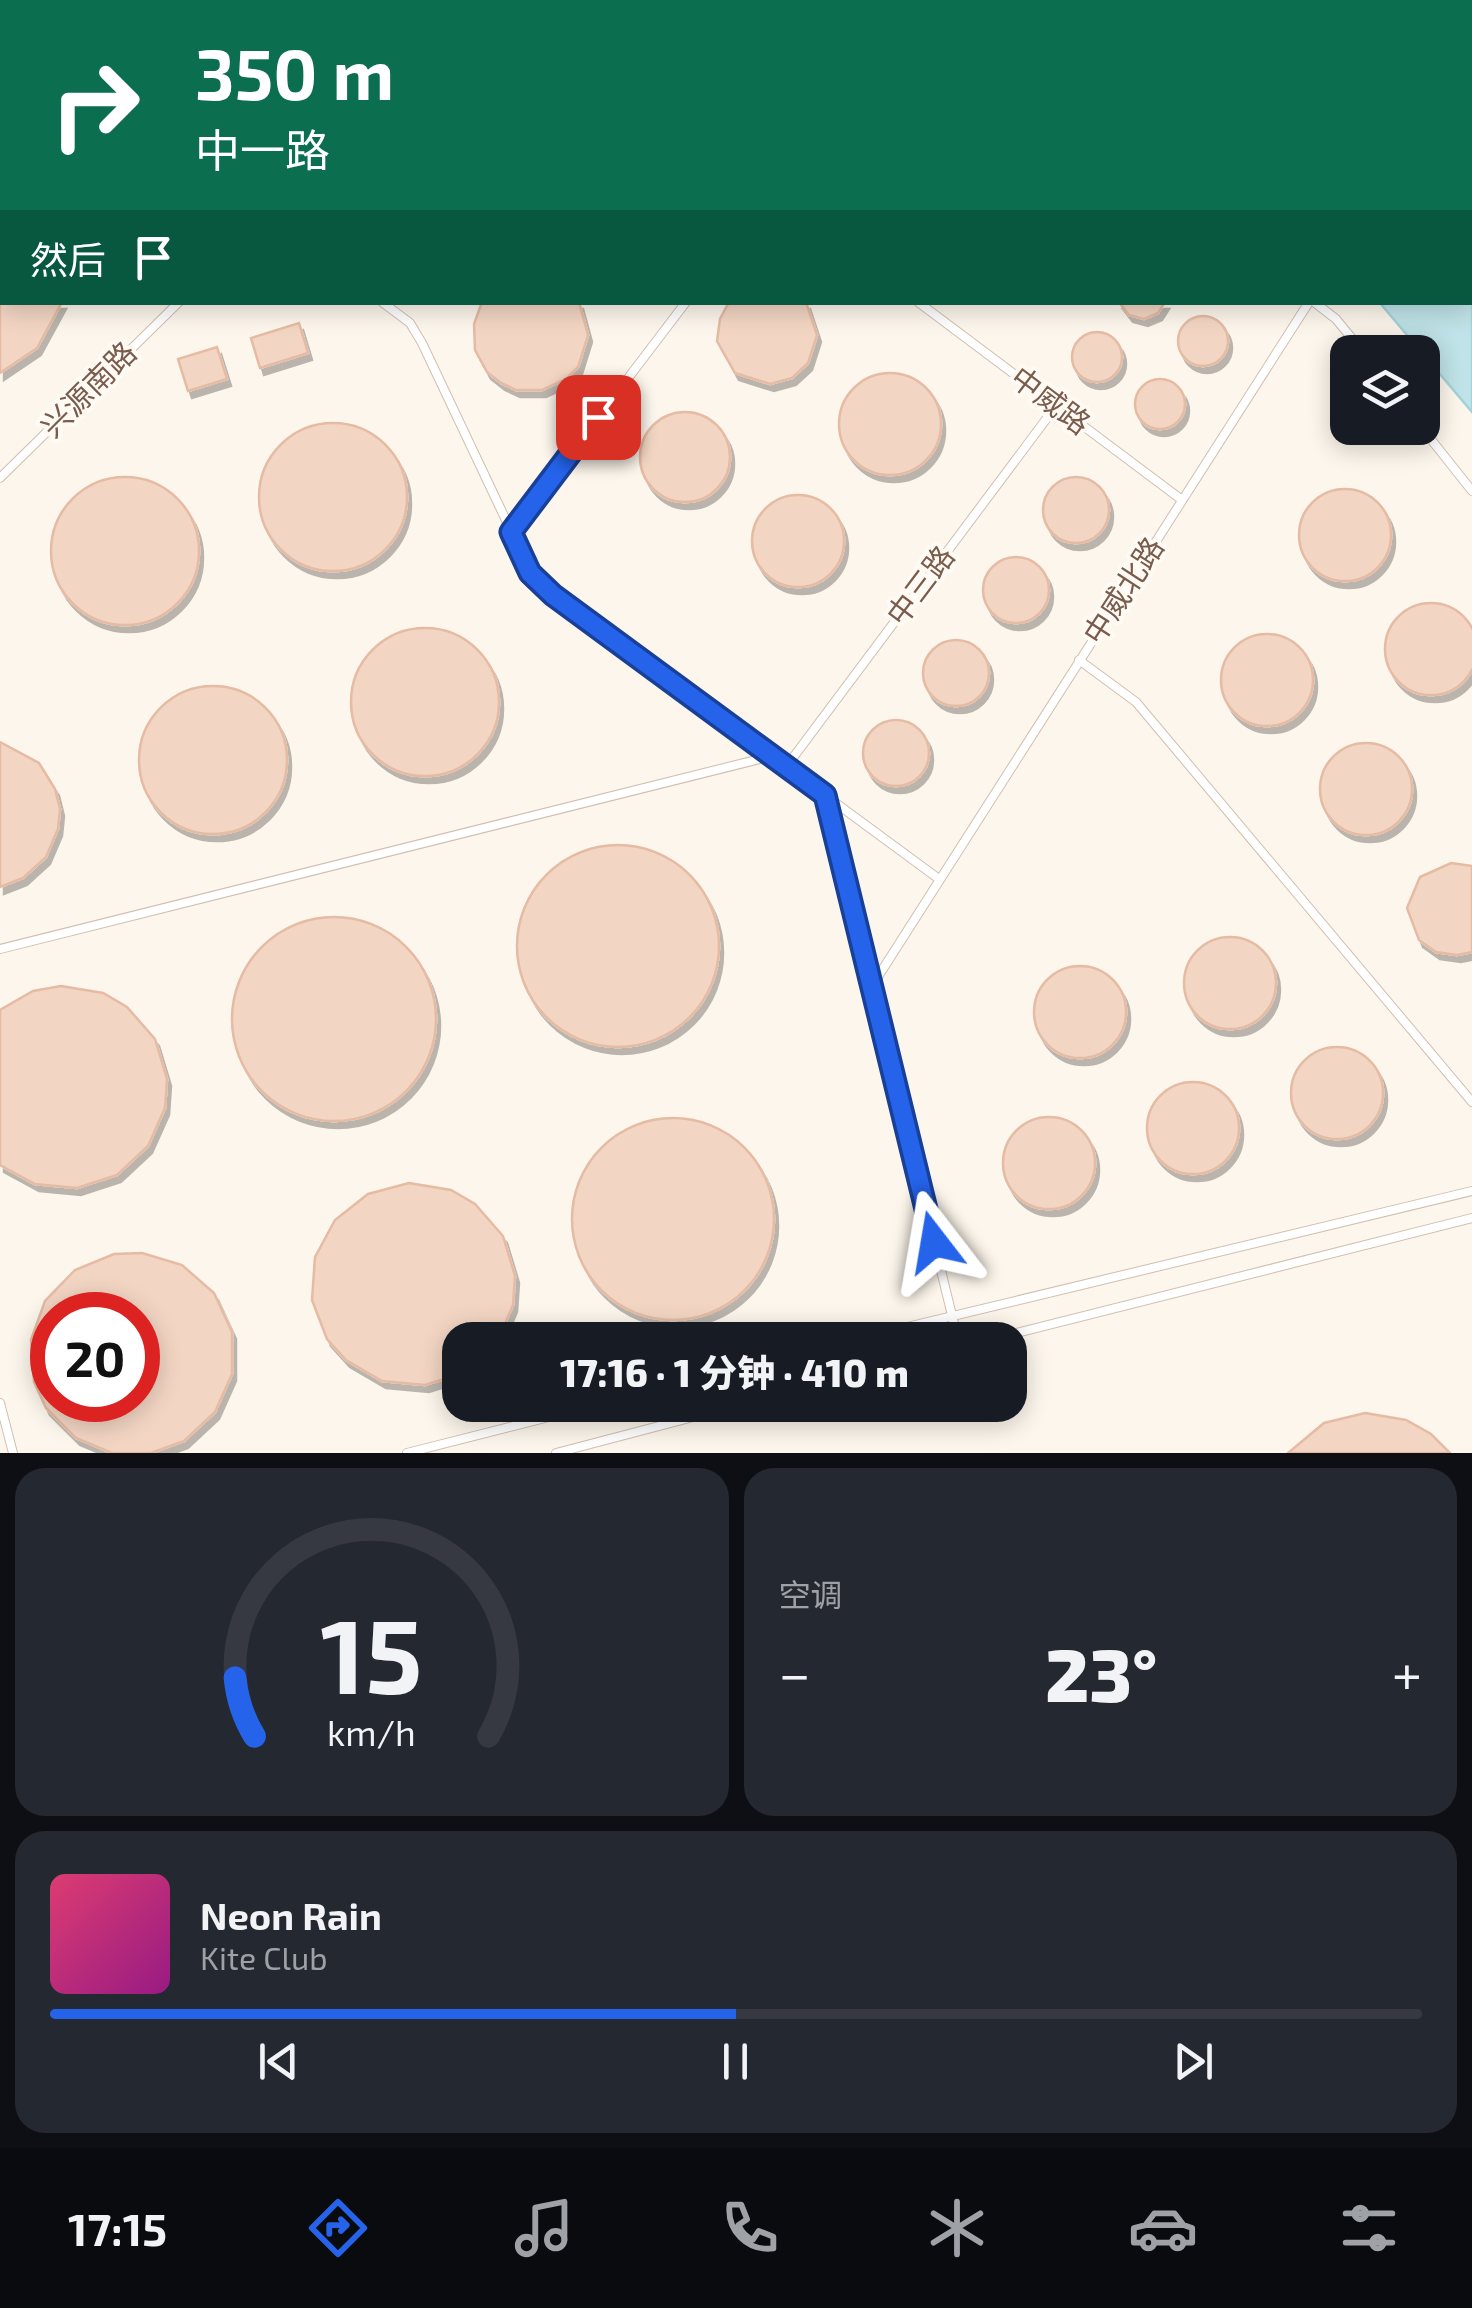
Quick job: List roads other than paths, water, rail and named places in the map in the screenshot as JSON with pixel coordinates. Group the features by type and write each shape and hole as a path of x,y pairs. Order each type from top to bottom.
{"lane":[{"name":"兴源南路","path":"0,478 176,305"},
{"path":"385,305 416,333 530,573 553,595 939,878"},
{"path":"511,532 684,305"},
{"name":"中威路","path":"922,305 1182,500"},
{"name":"中威北路","path":"872,986 1309,305"},
{"path":"1315,305 1336,319 1349,335"},
{"name":"中三路","path":"786,766 1056,406"},
{"path":"1435,445 1472,492"},
{"path":"1079,660 1136,702 1472,1102"},
{"path":"0,949 772,756"},
{"path":"825,795 954,1322"},
{"path":"924,1322 1472,1192"},
{"path":"1027,1330 1472,1218"},
{"path":"0,1403 13,1453"},
{"path":"407,1453 529,1422"},
{"path":"556,1453 675,1422"}],"water":[{"path":"1382,305 1472,305 1472,412 1440,374 1440,335 1407,335"}]}
